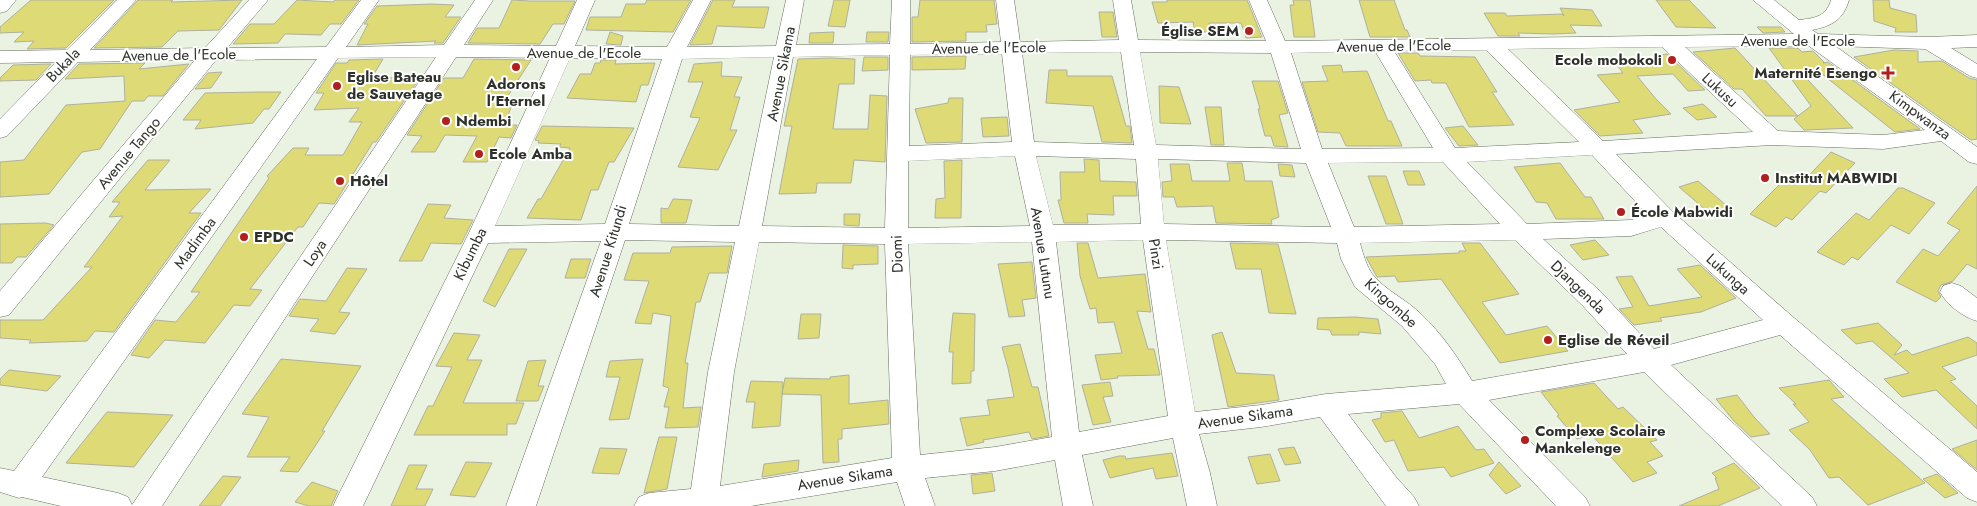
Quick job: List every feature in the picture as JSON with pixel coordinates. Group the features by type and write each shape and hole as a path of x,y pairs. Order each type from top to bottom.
{"street":[{"path":"0,7 7,0"},
{"name":"Bukala","path":"0,132 127,0"},
{"name":"Avenue Tango","path":"0,308 211,54 259,0"},
{"name":"Madimba","path":"9,483 334,52 370,0"},
{"name":"Loya","path":"146,506 484,0"},
{"name":"Kibumba","path":"348,506 480,235 586,0"},
{"name":"Avenue Kitundi","path":"521,506 616,232 618,217 674,53 702,0"},
{"name":"Avenue Sikama","path":"703,504 720,372 795,0"},
{"name":"Diomi","path":"901,0 896,236 907,468 920,506"},
{"name":"Avenue Lutunu","path":"1006,0 1024,149 1043,234 1068,447 1078,506"},
{"name":"Pinzi","path":"1122,0 1146,151 1153,232 1183,425 1196,472 1202,506"},
{"name":"Kingombe","path":"1258,0 1269,29 1279,47 1314,156 1346,235 1353,259 1364,281 1411,319 1444,357 1464,393 1575,506"},
{"name":"Kimpwanza","path":"1762,0 1786,14 1813,40 1977,157"},
{"path":"1786,14 1827,20 1836,12 1840,0"},
{"name":"Avenue de l'Ecole","path":"0,57 450,51 674,53 1128,46 1492,45 1667,41 1813,40 1929,43 1977,41"},
{"name":"Lukusu","path":"1667,41 1772,138"},
{"path":"1929,43 1977,72"},
{"name":"Djangenda","path":"1380,45 1449,156 1521,232 1592,299 1649,361 1802,506"},
{"name":"Lukunga","path":"1492,45 1665,218 1784,324 1977,489"},
{"path":"897,154 1024,149 1314,156 1449,156 1772,138 1883,142 1946,134"},
{"path":"480,235 616,232 747,232 896,236 1153,232 1346,235 1631,228 1665,218"},
{"path":"1952,292 1977,312"},
{"name":"Avenue Sikama","path":"649,506 703,504 907,468 995,459 1183,425 1261,416 1326,405 1464,393 1649,361 1784,324"},
{"path":"1326,405 1386,486 1404,506"},
{"path":"9,483 118,506"}],"building":[{"path":"31,0 114,0 66,48 27,49 34,41 14,42 24,32 0,33 0,27"},
{"path":"138,0 173,0 171,2 242,0 219,30 178,31 162,47 94,48"},
{"path":"297,0 333,2 335,0 359,0 341,24 330,24 321,35 285,34 278,43 233,44 250,24 274,24"},
{"path":"512,0 575,1 564,24 553,24 540,44 468,43 477,28 499,28"},
{"path":"647,0 691,0 673,32 586,30 590,17 621,17 626,4 645,4"},
{"path":"713,0 735,0 732,7 769,7 764,28 717,26 712,44 690,45"},
{"path":"834,0 850,0 845,27 828,26"},
{"path":"920,0 994,0 997,24 986,25 987,32 966,32 966,41 912,42 912,17 918,17"},
{"path":"1167,0 1247,0 1262,37 1246,38 1241,23 1209,23 1211,32 1195,32 1193,22 1158,23 1152,2 1167,2"},
{"path":"1293,0 1310,0 1315,37 1294,37 1290,5 1294,5"},
{"path":"1359,0 1394,0 1405,30 1407,30 1410,37 1370,37"},
{"path":"1656,0 1689,0 1716,28 1676,27"},
{"path":"1873,0 1889,0 1890,8 1916,15 1917,32 1895,32 1896,28 1874,21"},
{"path":"454,5 445,17 461,17 443,43 434,43 436,41 357,45 368,24 364,24 377,6"},
{"path":"1560,8 1592,10 1602,26 1570,25 1576,33 1518,33 1520,36 1498,36 1484,13 1505,13 1507,16 1562,14 1564,16"},
{"path":"1099,12 1113,12 1117,37 1102,37"},
{"path":"1757,27 1781,27 1785,32 1763,33"},
{"path":"610,32 623,36 621,45 606,44"},
{"path":"834,32 833,43 809,43 810,33"},
{"path":"867,32 889,32 888,42 866,42"},
{"path":"1735,48 1798,116 1766,116 1742,89 1734,89 1693,52"},
{"path":"1769,48 1798,48 1802,52 1813,51 1823,63 1828,62 1920,129 1895,132 1817,70 1808,80 1853,128 1804,130 1794,119 1811,106"},
{"path":"1894,50 1918,51 1918,62 1942,61 1969,78 1977,80 1977,139 1971,140 1854,57"},
{"path":"1398,53 1418,53 1420,56 1475,57 1497,92 1492,92 1514,125 1469,127 1446,83 1432,83 1431,80 1415,81"},
{"path":"1667,54 1705,90 1688,91 1673,74 1637,76 1671,114 1633,120 1643,133 1600,136 1574,110 1620,102 1597,75 1623,73 1614,61 1658,60 1658,55"},
{"path":"966,56 965,69 912,70 912,57"},
{"path":"864,57 888,57 888,70 862,71"},
{"path":"383,59 371,79 421,76 376,142 373,142 334,204 319,203 303,227 298,227 250,289 262,290 250,306 234,305 205,343 165,340 149,358 131,355 155,320 176,322 200,292 191,292 269,178 267,176 293,148 309,148 305,155 343,155 362,122 349,122 359,108 314,110 324,93 316,93 336,63 347,63 349,60"},
{"path":"474,59 531,60 504,102 513,102 506,121 512,121 510,125 517,125 511,138 499,137 487,162 463,162 477,136 445,135 435,152 411,152 422,136 407,135 444,78 463,78"},
{"path":"798,59 855,59 854,84 839,84 833,129 868,129 870,95 887,96 885,162 854,160 851,183 817,183 816,193 779,194 792,126 784,126"},
{"path":"601,60 616,60 615,64 655,63 648,85 641,85 636,102 567,98 580,74 591,74 595,63 600,63"},
{"path":"722,62 721,76 742,77 734,97 740,97 730,130 737,130 718,170 678,167 700,118 690,117 703,82 688,82 694,64"},
{"path":"145,63 139,69 189,64 163,96 148,96 144,101 132,101 100,149 82,152 49,194 0,197 0,162 24,160 66,105 125,101 124,76 65,79 79,64"},
{"path":"51,64 36,80 0,81 0,78 13,65"},
{"path":"1341,65 1343,72 1367,71 1388,121 1391,121 1402,146 1346,146 1340,133 1318,132 1302,82 1328,81 1322,66"},
{"path":"1049,70 1067,70 1067,76 1112,76 1126,126 1130,126 1132,143 1102,142 1093,106 1046,103"},
{"path":"222,72 211,88 195,89 208,73"},
{"path":"1252,81 1278,81 1288,113 1279,115 1288,147 1274,146 1271,136 1265,136"},
{"path":"1159,86 1179,87 1191,124 1160,123"},
{"path":"281,92 269,109 264,109 253,123 195,129 201,120 183,120 205,93"},
{"path":"949,98 963,98 962,142 926,143 915,109 948,103"},
{"path":"1703,104 1717,117 1697,120 1683,108"},
{"path":"1205,107 1221,107 1224,145 1211,145"},
{"path":"1007,117 1009,136 983,137 981,118"},
{"path":"542,126 634,128 614,162 609,162 598,190 591,190 581,220 527,218 538,199 541,199 570,148 559,147 561,144 538,143 539,141 535,140"},
{"path":"1463,126 1478,145 1459,146 1445,128"},
{"path":"1831,152 1855,163 1826,193 1820,191 1792,220 1786,217 1776,227 1750,214 1787,177 1801,184"},
{"path":"1084,159 1099,160 1100,181 1136,182 1137,196 1113,196 1114,215 1087,214 1088,223 1064,223 1058,200 1061,200 1060,172 1085,172"},
{"path":"148,160 170,160 145,190 211,189 189,213 201,213 114,332 95,331 87,341 29,343 31,340 0,338 0,320 43,320 92,267 84,267 123,216 109,217 120,202 112,202"},
{"path":"962,160 961,218 935,218 936,199 945,198 944,161"},
{"path":"1227,163 1242,163 1245,181 1272,181 1279,217 1271,220 1272,224 1216,223 1213,206 1177,207 1174,197 1163,197 1162,182 1172,181 1170,164 1189,164 1192,181 1230,181"},
{"path":"1560,163 1585,197 1591,197 1604,219 1556,219 1547,203 1536,202 1514,167"},
{"path":"1278,164 1292,165 1295,177 1280,176"},
{"path":"1403,171 1419,171 1425,185 1408,185"},
{"path":"1368,176 1386,176 1403,224 1386,224"},
{"path":"1698,181 1734,212 1715,218 1679,187"},
{"path":"1977,186 1977,269 1967,264 1953,281 1941,285 1938,291 1941,297 1936,302 1896,282 1923,249 1938,256 1960,230 1947,223"},
{"path":"1898,188 1903,188 1935,203 1909,234 1891,225 1858,260 1852,257 1844,265 1817,252 1856,213 1869,220"},
{"path":"673,199 692,200 686,223 661,223 661,208 668,209"},
{"path":"428,204 451,205 444,218 473,220 461,244 431,243 422,261 399,261"},
{"path":"844,214 860,214 859,226 844,225"},
{"path":"46,223 54,225 26,257 17,257 12,263 0,263 0,224"},
{"path":"1595,240 1609,255 1583,260 1570,245"},
{"path":"1077,243 1088,243 1098,278 1145,274 1151,312 1137,311 1148,349 1154,349 1160,375 1117,376 1118,378 1101,380 1095,355 1122,353 1114,322 1098,323 1096,308 1090,309 1080,276"},
{"path":"1230,243 1278,244 1296,314 1269,313 1261,269 1236,269"},
{"path":"1462,243 1480,243 1519,294 1482,302 1506,335 1547,326 1568,351 1500,363 1441,279 1398,282 1395,276 1377,277 1366,257 1459,253 1459,251 1466,251"},
{"path":"843,245 878,246 878,264 853,265 853,269 842,268"},
{"path":"732,246 727,273 709,273 700,302 696,302 685,363 688,363 683,408 701,407 698,427 665,428 669,407 664,407 669,388 663,386 671,316 653,313 651,324 635,323 649,281 624,280 633,253 670,253 672,247"},
{"path":"509,249 527,249 495,307 483,301"},
{"path":"571,259 591,259 585,278 565,278"},
{"path":"1032,262 1036,298 1022,300 1025,316 1009,317 998,264"},
{"path":"1700,265 1736,298 1701,312 1660,318 1662,321 1634,325 1619,309 1633,307 1616,277 1632,276 1649,306 1702,297 1677,269"},
{"path":"347,268 367,269 339,312 350,313 335,334 310,331 319,319 289,316 300,299 326,301"},
{"path":"953,313 975,314 974,371 971,371 971,383 952,384 953,352 949,352"},
{"path":"801,314 821,314 819,338 798,339"},
{"path":"1355,317 1378,319 1381,334 1359,332 1359,335 1332,335 1330,330 1317,329 1318,318"},
{"path":"1878,323 1902,345 1894,355 1907,350 1912,355 1968,337 1977,343 1977,355 1942,367 1956,379 1950,381 1977,406 1977,429 1936,390 1902,397 1884,379 1909,373 1872,341 1856,344 1841,330"},
{"path":"1222,332 1236,373 1274,375 1279,400 1228,407 1212,335"},
{"path":"454,333 480,335 467,360 482,360 463,403 524,403 516,424 507,424 507,435 414,435 428,406 433,406 452,367 436,366"},
{"path":"1020,344 1032,387 1038,387 1049,436 1032,439 1029,432 983,440 984,442 967,446 960,418 990,415 987,400 1014,397 1002,347"},
{"path":"281,359 361,366 322,431 325,431 298,472 280,471 290,457 247,457 269,417 242,414"},
{"path":"643,359 629,419 609,420 620,377 606,377 610,361"},
{"path":"546,360 538,386 544,386 538,401 516,401 528,361"},
{"path":"9,370 61,376 47,391 0,385 0,379"},
{"path":"849,375 849,404 888,400 889,424 842,429 842,439 838,439 839,462 823,463 821,395 782,394 785,378 830,379 830,377"},
{"path":"1829,380 1844,397 1831,399 1925,483 1868,505 1839,477 1829,478 1810,450 1789,430 1809,422 1793,404 1796,404 1779,388"},
{"path":"751,381 783,382 780,426 752,428 755,402 746,402"},
{"path":"1110,382 1113,396 1103,397 1111,422 1093,425 1082,385"},
{"path":"1594,383 1618,409 1623,407 1657,440 1650,442 1663,456 1647,462 1657,473 1633,482 1591,434 1577,439 1557,416 1559,415 1541,392"},
{"path":"1737,395 1770,434 1751,437 1733,420 1716,399"},
{"path":"1402,411 1419,438 1458,426 1476,450 1484,449 1494,463 1451,477 1444,467 1408,471 1394,440 1385,442 1372,420 1381,418 1381,413"},
{"path":"107,412 173,415 134,467 66,463"},
{"path":"659,437 677,437 667,489 644,493"},
{"path":"1977,440 1977,470 1952,449"},
{"path":"1294,447 1301,463 1285,465 1278,449"},
{"path":"600,448 627,449 619,474 592,473"},
{"path":"1172,453 1178,476 1156,479 1153,468 1110,478 1103,460 1119,456 1125,456 1126,459"},
{"path":"1270,454 1280,481 1257,484 1248,457"},
{"path":"799,460 798,471 762,477 764,464"},
{"path":"466,462 492,463 475,497 450,495"},
{"path":"1499,462 1521,486 1506,494 1489,475"},
{"path":"1734,463 1760,488 1718,506 1679,506 1719,489 1715,478 1717,478 1712,473"},
{"path":"409,465 427,465 416,489 433,489 425,506 391,506"},
{"path":"992,473 995,491 973,494 971,475"},
{"path":"1937,474 1958,493 1945,498 1923,479"},
{"path":"223,476 241,477 220,506 199,506"},
{"path":"312,482 338,491 331,506 309,506 295,502"}],"place":[{"name":"Église SEM","path":"1249,31"},
{"name":"Ecole mobokoli","path":"1672,60"},
{"name":"Adorons l'Eternel","path":"516,67"},
{"name":"Maternité Esengo","path":"1888,73"},
{"name":"Eglise Bateau de Sauvetage","path":"337,86"},
{"name":"Ndembi","path":"446,121"},
{"name":"Ecole Amba","path":"479,154"},
{"name":"Institut MABWIDI","path":"1765,178"},
{"name":"Hôtel","path":"340,181"},
{"name":"École Mabwidi","path":"1621,212"},
{"name":"EPDC","path":"244,237"},
{"name":"Eglise de Réveil","path":"1548,340"},
{"name":"Complexe Scolaire Mankelenge","path":"1525,440"}]}
